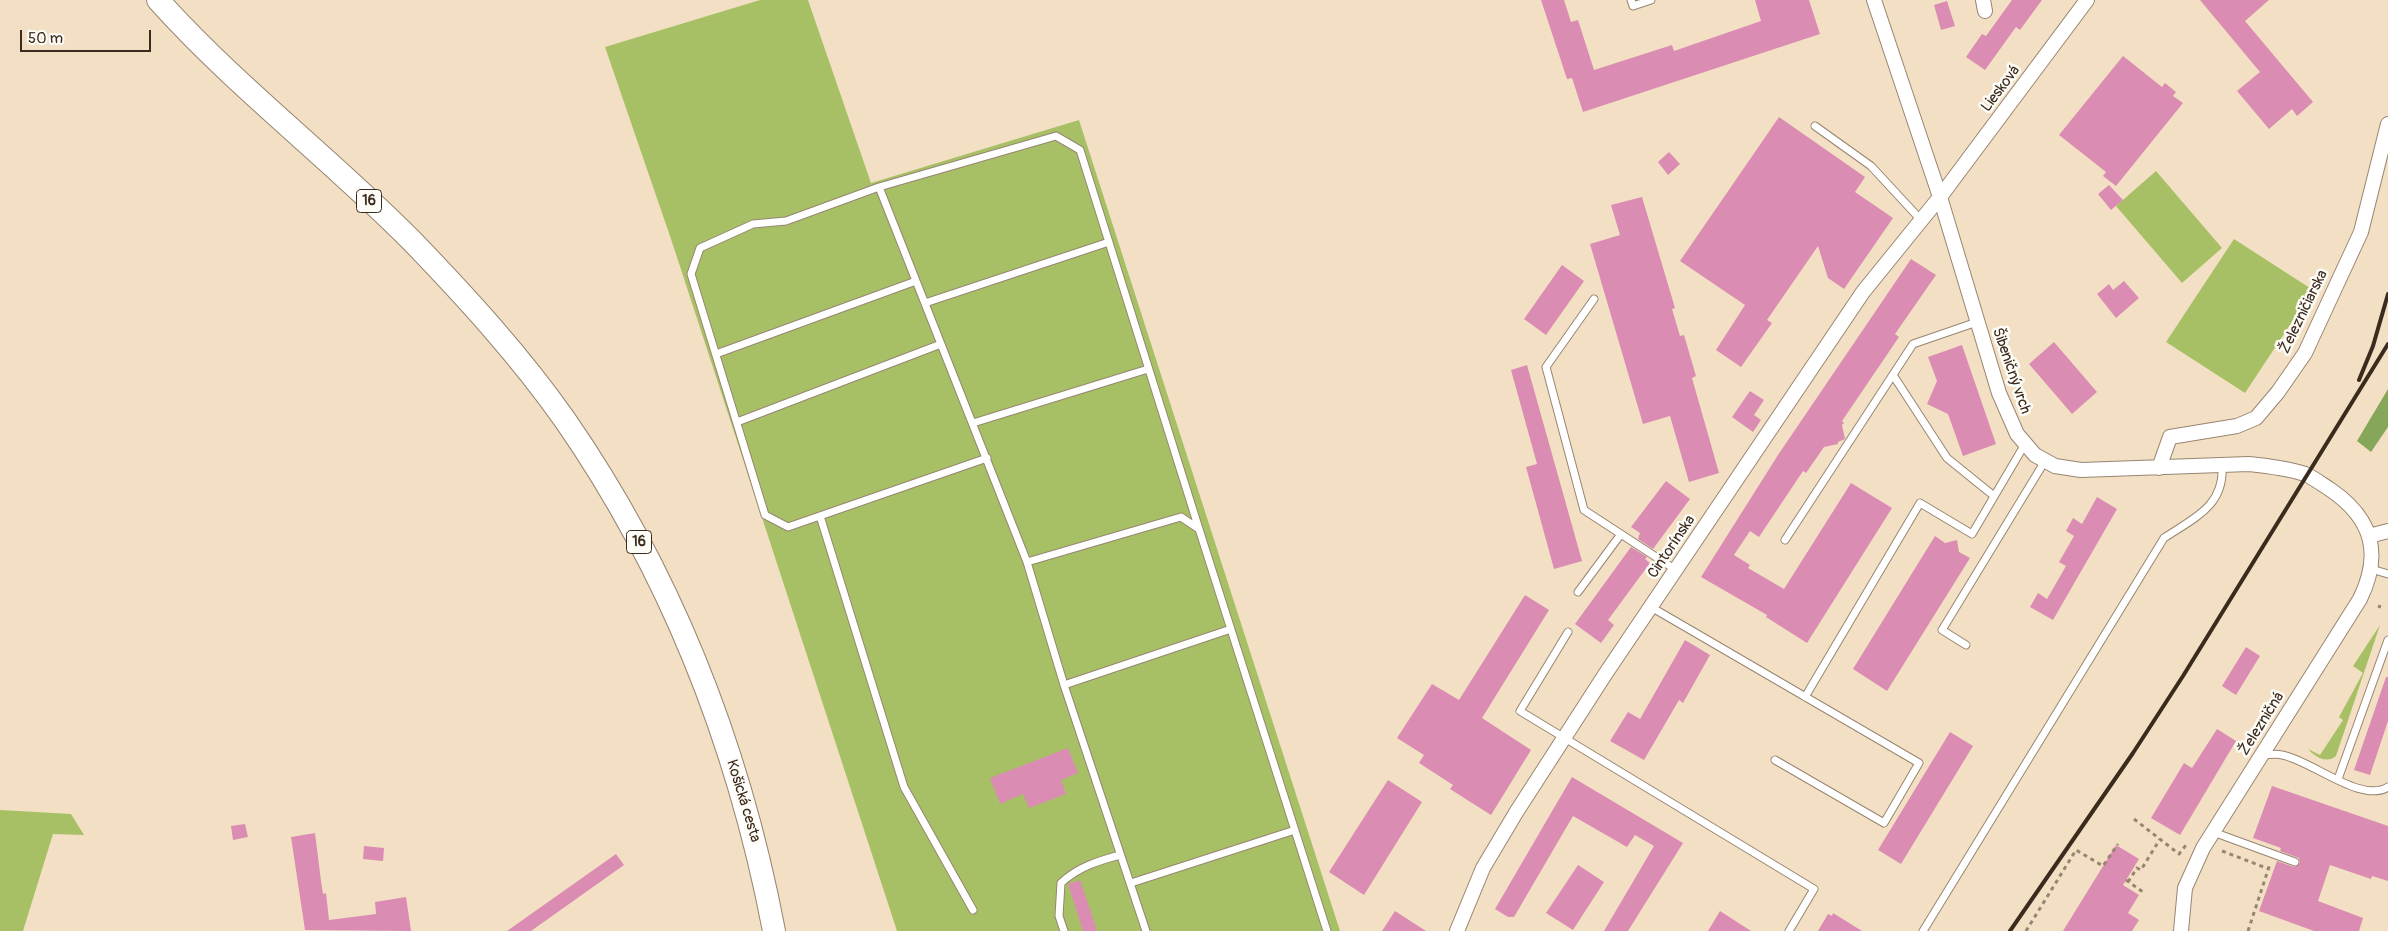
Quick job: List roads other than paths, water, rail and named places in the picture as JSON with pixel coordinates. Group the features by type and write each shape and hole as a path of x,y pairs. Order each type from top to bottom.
{"main road":[{"name":"Košická cesta","path":"158,0 209,53 411,240 496,331 563,417 597,468 655,571 700,674 745,803 755,840 774,931"}],"street":[{"name":"Šibeničný vrch","path":"1874,0 1940,197 1999,393 2017,434 2035,455 2055,466 2081,470 2222,465 2276,466 2307,475 2348,503 2357,513 2369,536"},
{"name":"Liesková","path":"1940,197 2087,0"},
{"name":"Železničiarska","path":"2159,468 2170,437 2238,426 2256,418 2278,392 2305,353 2360,232 2388,124"},
{"name":"Cintorínska","path":"1457,931 1484,868 1564,738 1863,292 1940,197"},
{"path":"2369,536 2388,531"},
{"name":"Železničná","path":"2178,929 2184,888 2213,832 2360,599 2371,569 2369,536"}],"lane":[{"path":"1631,0 1633,6 1651,0"},
{"path":"1815,126 1871,166 1921,220"},
{"path":"987,458 788,527 765,515 691,274 700,248 753,224 786,221 879,187 1056,136 1080,150 1327,931"},
{"path":"879,187 1027,562 1064,685 1146,931"},
{"path":"925,303 1109,242"},
{"path":"716,354 916,281"},
{"path":"1594,299 1546,367 1584,510 1676,570"},
{"path":"1785,540 1913,344 1977,322"},
{"path":"737,422 941,344"},
{"path":"973,423 1148,368"},
{"path":"1893,375 1947,458 1994,496"},
{"path":"1805,697 1920,503 1972,534 2026,444"},
{"path":"1966,644 1942,630 2045,460"},
{"path":"1923,931 2164,538 2206,511 2222,488 2222,465"},
{"path":"820,516 904,787 973,910"},
{"path":"1027,562 1181,517 1199,529"},
{"path":"1578,592 1621,534"},
{"path":"2371,569 2388,574"},
{"path":"1651,607 1919,763 1884,823 1775,760"},
{"path":"1064,685 1231,629"},
{"path":"1568,632 1520,711 1814,889 1789,931"},
{"path":"2338,779 2388,640"},
{"path":"2262,755 2282,754 2338,779 2375,792 2388,787"},
{"path":"1131,883 1295,830"},
{"path":"2213,832 2295,862"},
{"path":"1064,931 1059,916 1061,883 1072,873 1120,855"}],"railway":[{"path":"2359,380 2373,346 2388,294"},
{"path":"2010,931 2133,753 2183,676 2388,344"}]}
